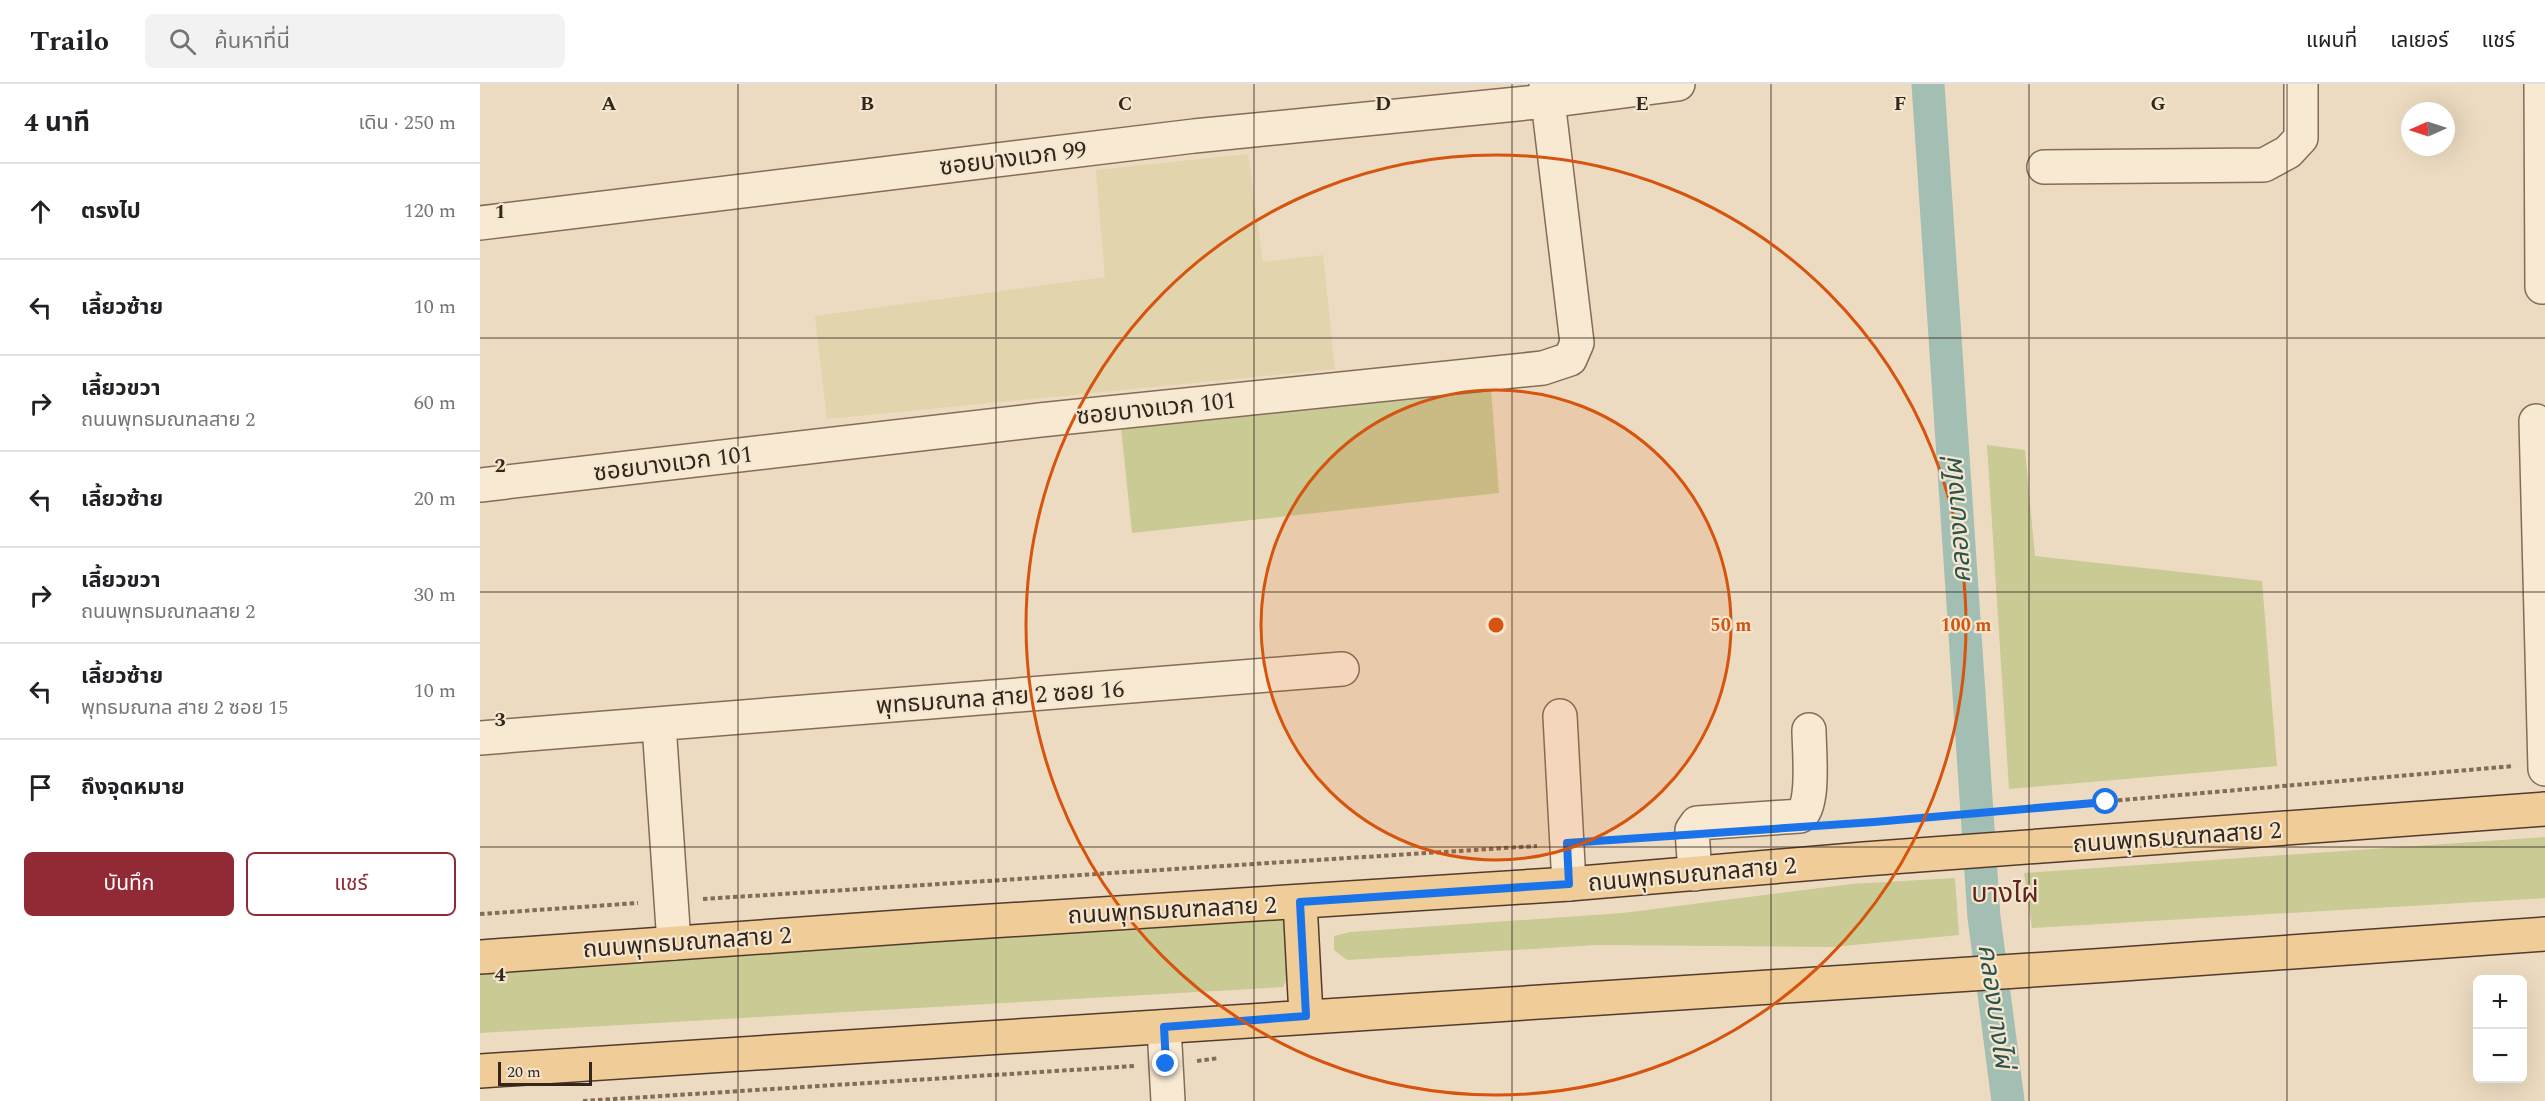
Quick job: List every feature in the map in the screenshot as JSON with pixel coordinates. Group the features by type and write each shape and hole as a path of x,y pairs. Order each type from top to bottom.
{"main road":[{"name":"ถนนพุทธมณฑลสาย 2","path":"480,957 929,925 1569,884 1864,859 2545,809"},
{"path":"1300,902 1306,1016"},
{"path":"480,1071 2109,965 2545,934"}],"street":[{"name":"ซอยบางแวก 99","path":"480,222 1546,92 1678,84"},
{"path":"2044,167 2264,165 2288,152 2301,138 2301,84"},
{"path":"2541,84 2542,287"},
{"name":"ซอยบางแวก 101","path":"480,484 1040,420 1543,369 1570,359 1577,343 1546,92"},
{"path":"2536,421 2545,769"},
{"name":"พุทธมณฑล สาย 2 ซอย 16","path":"480,738 1342,669"},
{"path":"1560,716 1569,884"},
{"path":"659,725 674,943"},
{"path":"1695,874 1692,835 1694,826 1702,821 1804,814 1809,802 1809,730"},
{"path":"1164,1027 1168,1101"}],"path":[{"path":"1829,825 2544,764"},
{"path":"480,914 1692,835"}],"shaded area":[{"path":"1248,154 1263,262 1323,255 1335,369 827,419 815,316 1105,277 1096,170"}],"green space":[{"path":"1491,388 1499,493 1132,533 1121,428"},
{"path":"1987,445 2025,450 2035,556 2262,581 2277,766 2009,789"},
{"path":"2545,837 2545,898 2032,928 2024,873"},
{"path":"1955,878 1959,935 1832,947 1597,945 1347,960 1334,950 1334,936 1350,932 1623,913 1851,884"},
{"path":"1266,917 1291,918 1292,969 1283,987 480,1033 480,972"}],"waterway":[{"name":"คลองบางไผ่","path":"1928,84 1984,917 2008,1101"}],"district":[{"name":"บางไผ่","path":"2005,893"}],"route":[{"path":"1166,1064 1164,1027 1306,1016 1300,902 1569,884 1567,843 1874,822 2106,802"}]}
